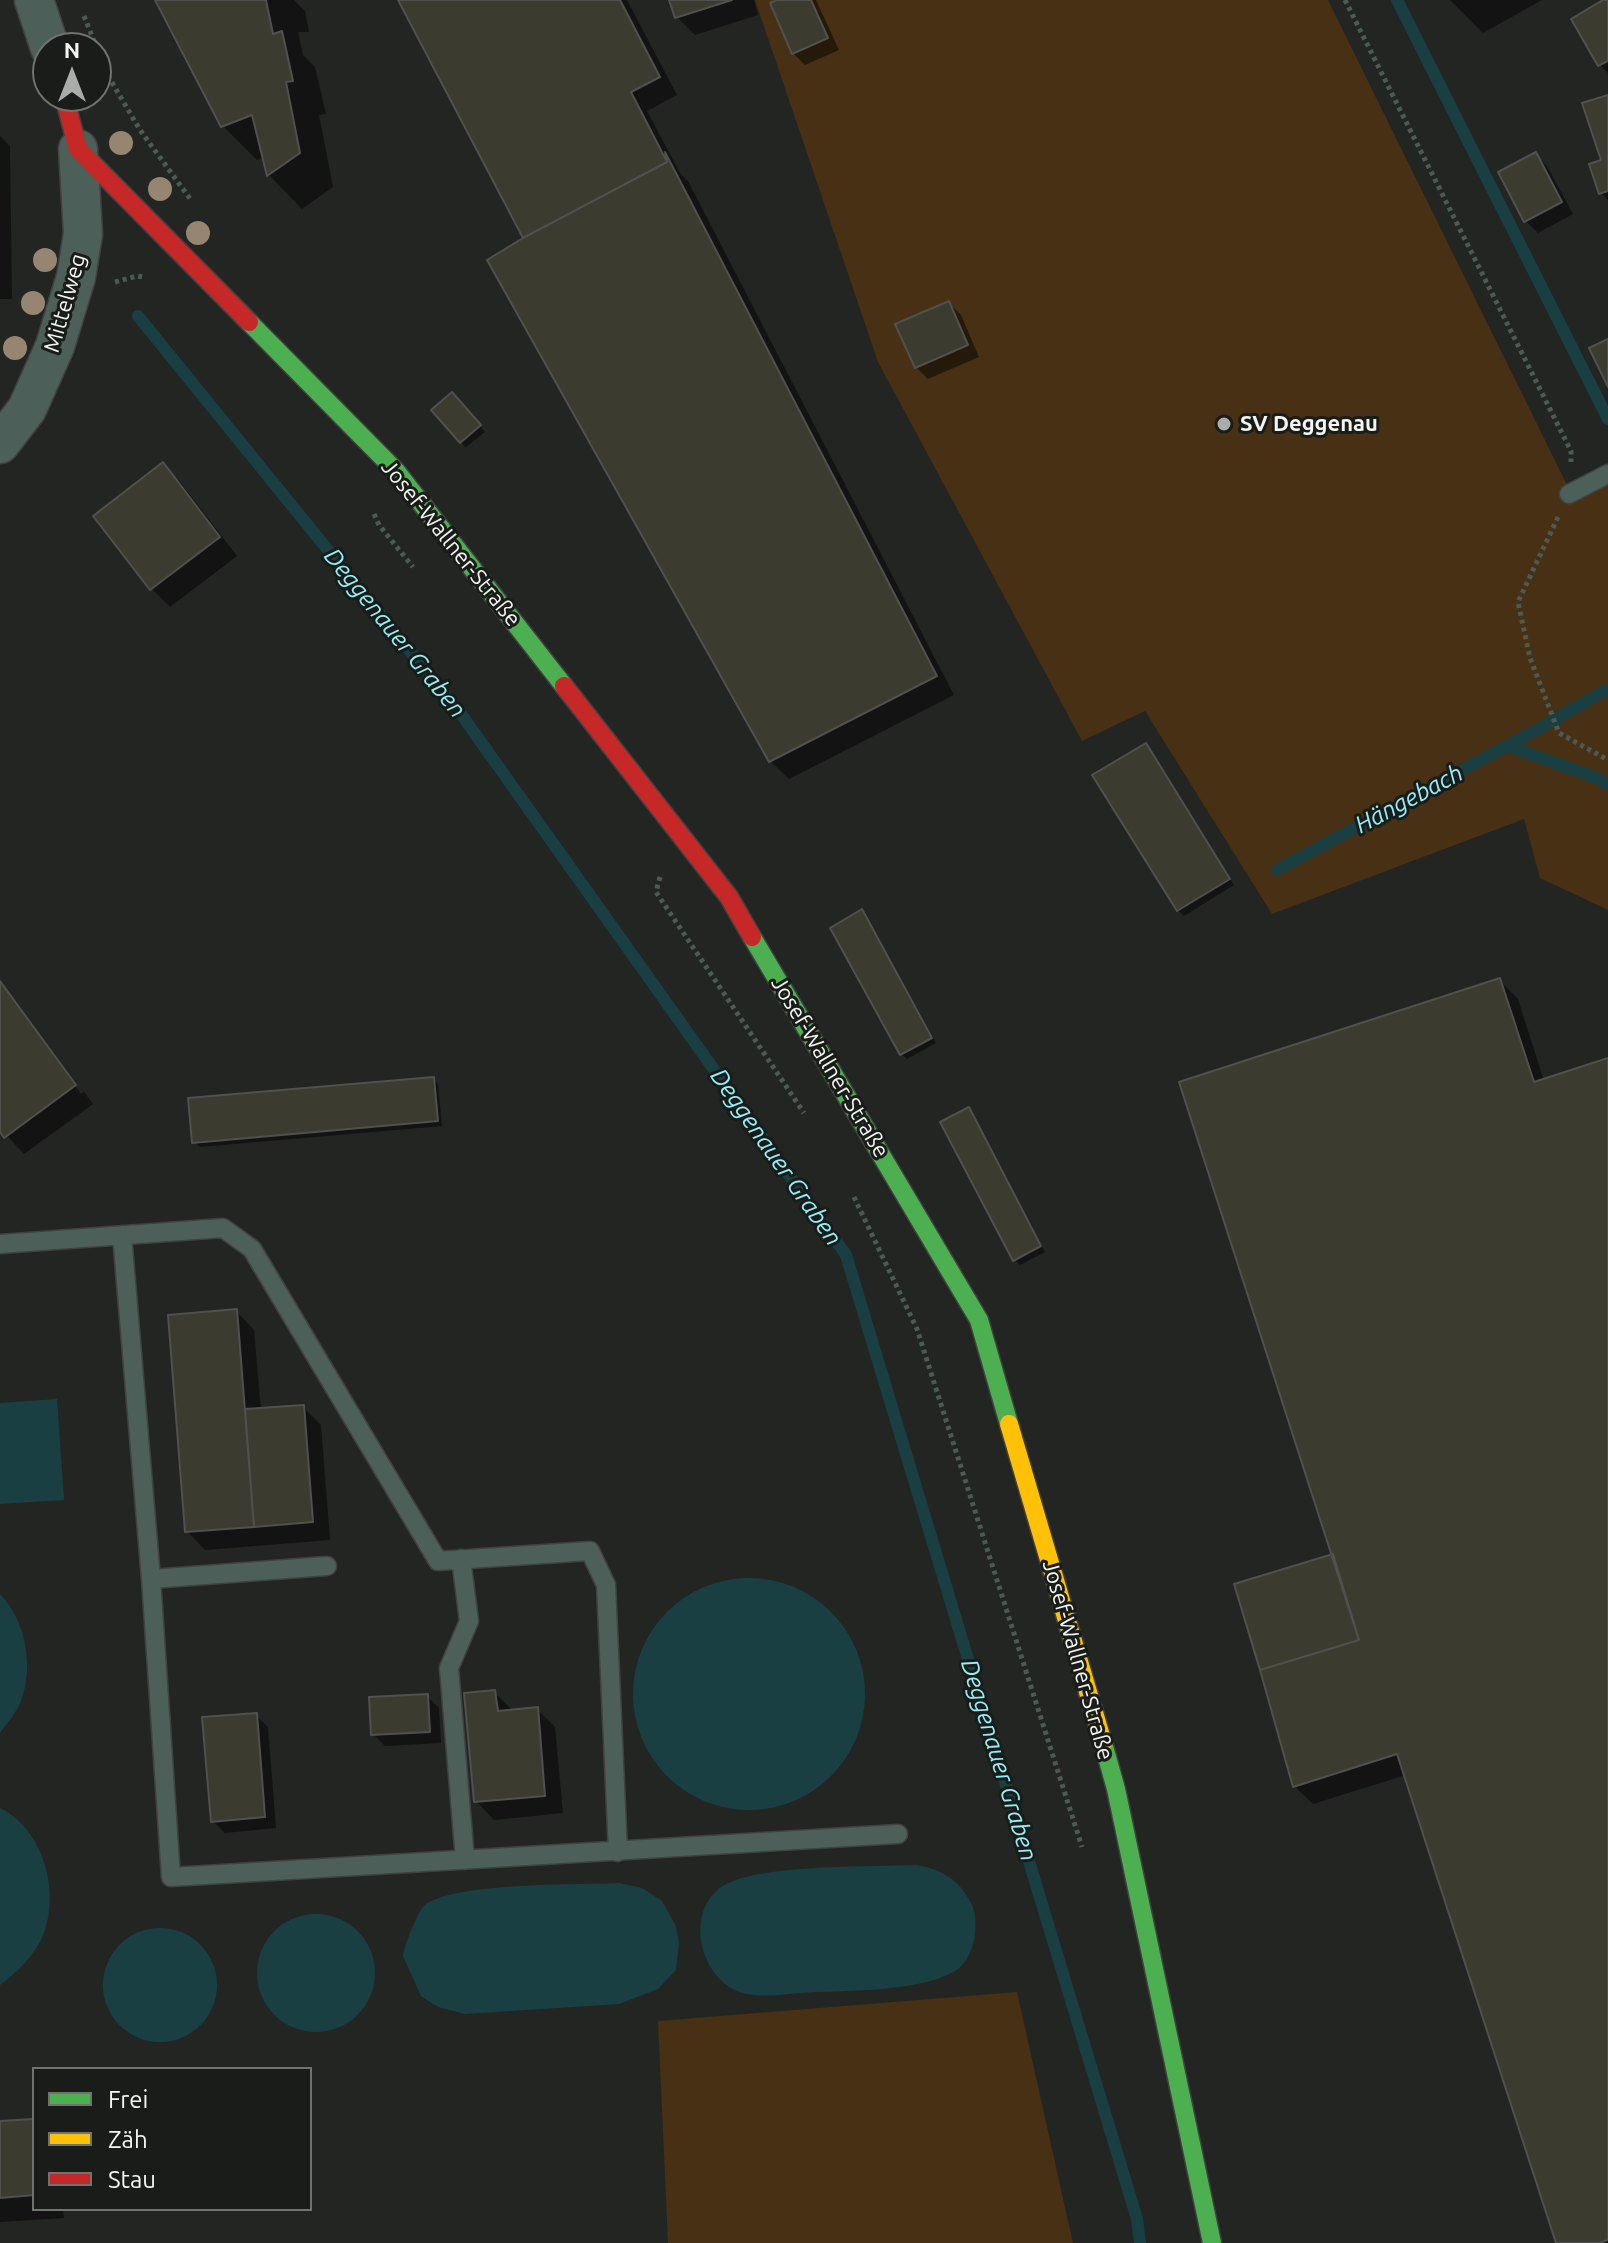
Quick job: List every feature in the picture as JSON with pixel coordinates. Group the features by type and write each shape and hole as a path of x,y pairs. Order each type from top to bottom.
{"street":[{"path":"34,0 45,32"},
{"name":"Josef-Wallner-Straße","path":"68,112 78,149 396,471 729,897 979,1320 1116,1789 1212,2243"},
{"name":"Mittelweg","path":"0,444 27,409 55,346 75,283 83,234 78,149"}],"lane":[{"path":"1569,494 1608,474"},
{"path":"0,1244 223,1228 252,1249 438,1561 590,1551 606,1585 618,1852"},
{"path":"122,1235 151,1579 171,1877 898,1834"},
{"path":"461,1559 469,1621 449,1668 465,1860"},
{"path":"151,1579 327,1566"}],"path":[{"path":"1345,0 1571,451 1569,494 1518,602 1530,658 1559,733 1608,760"},
{"path":"79,5 107,74 140,130 196,207"},
{"path":"75,283 119,282 137,276 149,278"},
{"path":"372,511 379,525 419,574"},
{"path":"674,827 656,892 812,1124"},
{"path":"850,1189 917,1329 1086,1858"}],"shaded area":[{"name":"SV Deggenau","path":"755,0 1328,0 1568,487 1608,470 1608,910 1540,878 1524,819 1272,914 1145,711 1082,741 878,362"},
{"path":"1017,1992 1073,2243 668,2243 658,2021"}],"water":[{"path":"57,1399 64,1500 0,1504 0,1403"},
{"path":"749,1578 772,1580 793,1587 814,1597 831,1612 846,1629 856,1650 863,1671 863,1717 856,1738 846,1759 831,1776 814,1791 793,1801 772,1808 749,1810 726,1808 705,1801 684,1791 667,1776 652,1759 642,1738 635,1717 633,1694 635,1671 642,1650 652,1629 667,1612 684,1597 705,1587 726,1580"},
{"path":"0,1594 21,1630 27,1673 21,1701 0,1733"},
{"path":"0,1808 27,1830 37,1845 44,1862 50,1898 44,1933 36,1949 0,1985"},
{"path":"916,1865 942,1873 956,1882 972,1905 976,1923 973,1945 963,1964 955,1971 901,1987 757,1995 733,1989 711,1968 701,1939 701,1924 711,1897 723,1886 739,1879 788,1870"},
{"path":"619,1883 642,1888 662,1901 676,1926 679,1943 676,1970 658,1989 619,2004 465,2014 438,2007 421,1996 403,1956 421,1910 438,1898 487,1889"},
{"path":"316,1914 338,1919 358,1931 370,1951 375,1973 370,1995 358,2015 338,2027 316,2032 294,2027 274,2015 262,1995 257,1973 262,1951 274,1931 294,1919"},
{"path":"160,1928 182,1933 200,1945 212,1963 217,1985 212,2007 200,2025 182,2037 160,2042 138,2037 120,2025 108,2007 103,1985 108,1963 120,1945 138,1933"}],"building":[{"path":"155,0 266,0 273,34 282,31 293,81 286,82 300,153 267,176 252,115 221,127"},
{"path":"398,0 620,0 660,77 631,92 667,162 523,238"},
{"path":"669,0 732,0 675,18"},
{"path":"777,0 811,0 828,38 792,54 770,3"},
{"path":"1608,0 1608,61 1598,66 1571,19"},
{"path":"1608,95 1608,191 1599,194 1589,164 1601,160 1582,103"},
{"path":"665,152 937,676 769,762 487,260 667,162"},
{"path":"1536,152 1562,202 1524,222 1498,172"},
{"path":"949,301 968,345 915,368 895,324"},
{"path":"1608,339 1608,387 1589,348"},
{"path":"452,392 481,425 460,443 431,410"},
{"path":"163,462 220,537 150,590 93,516"},
{"path":"1146,743 1230,879 1177,911 1092,775"},
{"path":"862,909 932,1038 900,1055 830,928"},
{"path":"1500,978 1534,1082 1608,1058 1608,2240 1599,2243 1556,2243 1397,1754 1293,1787 1260,1670 1359,1640 1179,1082"},
{"path":"0,981 76,1085 4,1138 0,1132"},
{"path":"434,1077 438,1121 192,1143 188,1098"},
{"path":"969,1107 1041,1246 1013,1261 940,1122"},
{"path":"237,1309 254,1527 185,1532 168,1315"},
{"path":"304,1405 313,1522 254,1527 245,1409"},
{"path":"1333,1554 1359,1640 1260,1670 1234,1584"},
{"path":"495,1690 498,1711 538,1707 545,1796 474,1802 464,1693"},
{"path":"428,1694 430,1732 371,1735 369,1697"},
{"path":"257,1713 265,1817 211,1822 202,1717"},
{"path":"32,2119 32,2195 0,2198 0,2121"}],"waterway":[{"path":"1397,0 1608,419"},
{"name":"Deggenauer Graben","path":"138,316 461,714 846,1255 1137,2219 1140,2243"},
{"name":"Hängebach","path":"1277,870 1608,689"},
{"path":"1508,746 1597,778 1608,785"}],"traffic: fast":[{"path":"249,322 396,471 564,686"},
{"path":"752,937 979,1320 1009,1424"},
{"path":"1103,1743 1116,1789 1212,2243"}],"traffic: slow":[{"path":"1009,1424 1103,1743"}],"traffic: jam":[{"path":"68,112 78,149 249,322"},
{"path":"564,686 729,897 752,937"}],"place":[{"name":"SV Deggenau","path":"1224,424"}]}
